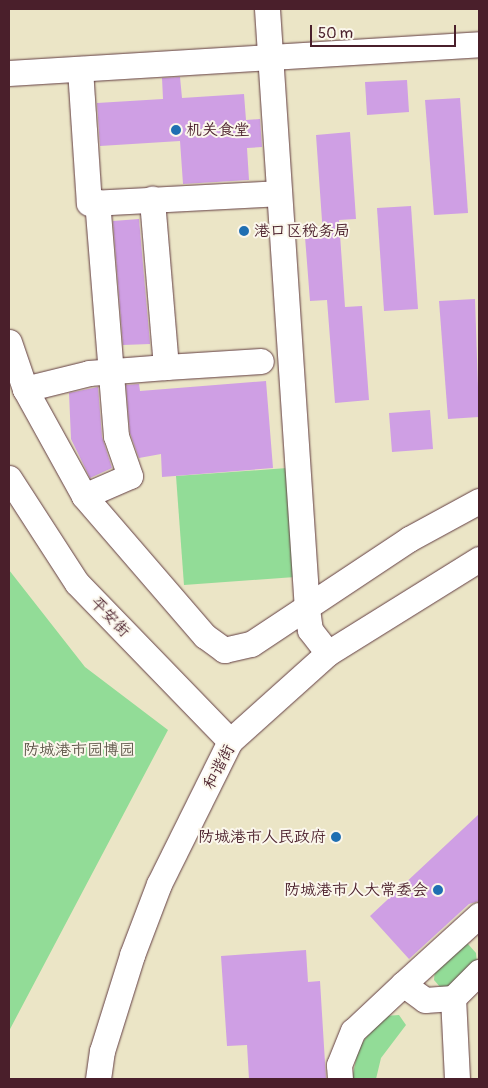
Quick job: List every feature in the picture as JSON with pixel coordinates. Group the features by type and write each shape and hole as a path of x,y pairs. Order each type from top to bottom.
{"street":[{"path":"267,9 308,609 310,630 328,653"},
{"path":"9,73 479,44"},
{"path":"80,69 89,203 279,193"},
{"path":"152,199 166,367"},
{"path":"84,496 130,476 116,436 97,202"},
{"path":"9,342 25,389 84,496 204,636 224,650 251,644 308,609 409,538 479,501"},
{"path":"25,389 110,372 262,361"},
{"name":"平安街","path":"9,478 77,583 230,742"},
{"name":"和谐街","path":"98,1079 102,1051 132,955 159,884 230,742 328,653 479,559"},
{"path":"340,1079 339,1065 353,1030 479,915"},
{"path":"403,984 425,1000 453,998 479,972"},
{"path":"453,998 457,1079"}],"green space":[{"path":"287,468 295,577 184,585 176,476"},
{"name":"防城港市园博园","path":"9,570 85,667 168,730 9,1031"},
{"path":"462,943 468,944 476,953 477,964 452,987 441,988 434,980 435,969"},
{"path":"399,1015 406,1025 381,1058 376,1079 352,1079 358,1049 374,1026 385,1016"}],"building":[{"name":"机关食堂","path":"180,77 182,98 244,94 246,120 260,119 262,147 247,148 249,180 183,184 180,141 100,146 97,103 163,99 162,78"},
{"path":"407,80 409,112 367,115 365,82"},
{"path":"460,98 468,213 434,215 425,100"},
{"path":"350,132 356,219 339,220 345,307 362,306 369,400 335,403 327,300 310,301 305,237 323,235 316,135"},
{"path":"411,206 418,309 384,311 377,208"},
{"path":"139,219 150,344 123,345 113,221"},
{"path":"475,299 479,417 448,419 439,301"},
{"path":"266,381 273,468 162,477 161,454 139,458 130,433 126,385 139,384 140,391"},
{"path":"98,387 102,437 112,468 90,478 71,439 69,393"},
{"path":"430,410 433,449 392,452 389,413"},
{"name":"防城港市人大常委会","path":"479,814 479,901 469,904 409,959 370,916"},
{"path":"306,950 308,982 320,981 326,1079 249,1079 247,1045 227,1046 221,956"}],"place":[{"name":"机关食堂","path":"176,130"},
{"name":"港口区税务局","path":"244,231"},
{"name":"防城港市人民政府","path":"336,837"},
{"name":"防城港市人大常委会","path":"438,890"}]}
